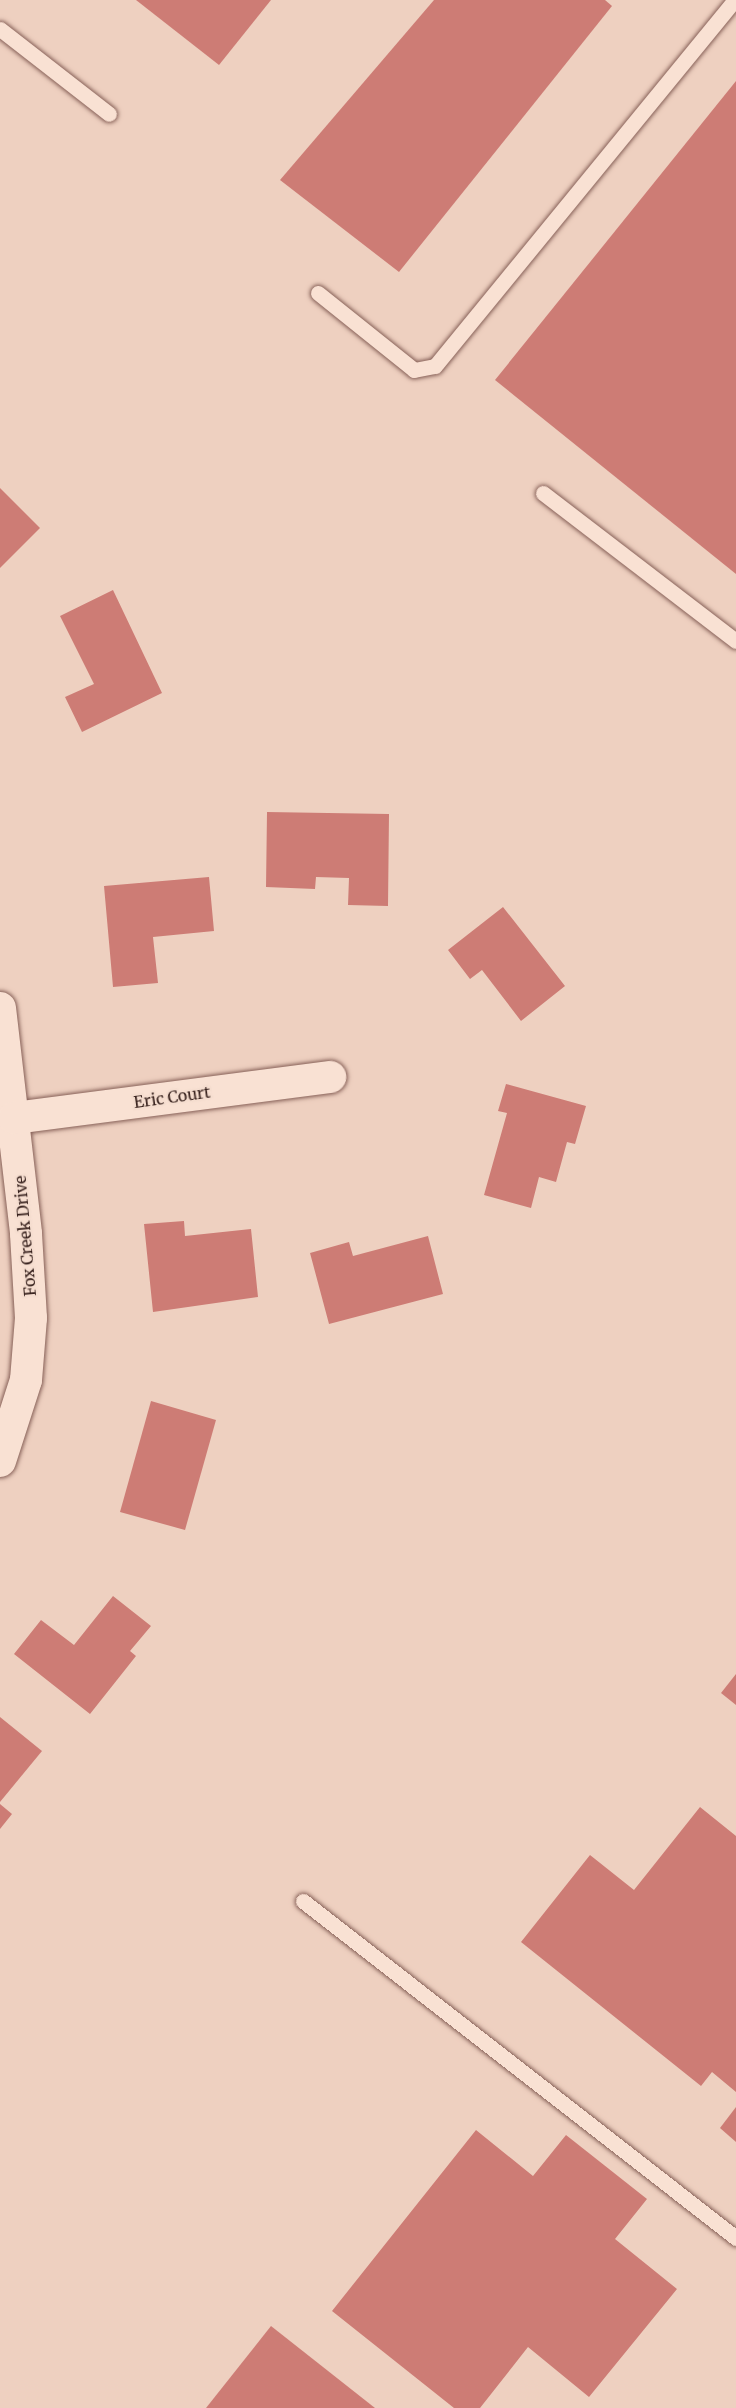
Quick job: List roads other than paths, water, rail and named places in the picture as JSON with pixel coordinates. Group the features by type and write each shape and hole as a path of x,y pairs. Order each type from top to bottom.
{"street":[{"name":"Fox Creek Drive","path":"0,1008 14,1118 31,1318 26,1380 0,1461"},
{"name":"Eric Court","path":"14,1118 330,1077"}],"lane":[{"path":"318,293 414,370 435,366 735,0"},
{"path":"0,29 109,114"},
{"path":"543,493 736,641"},
{"path":"303,1901 736,2238"}]}
